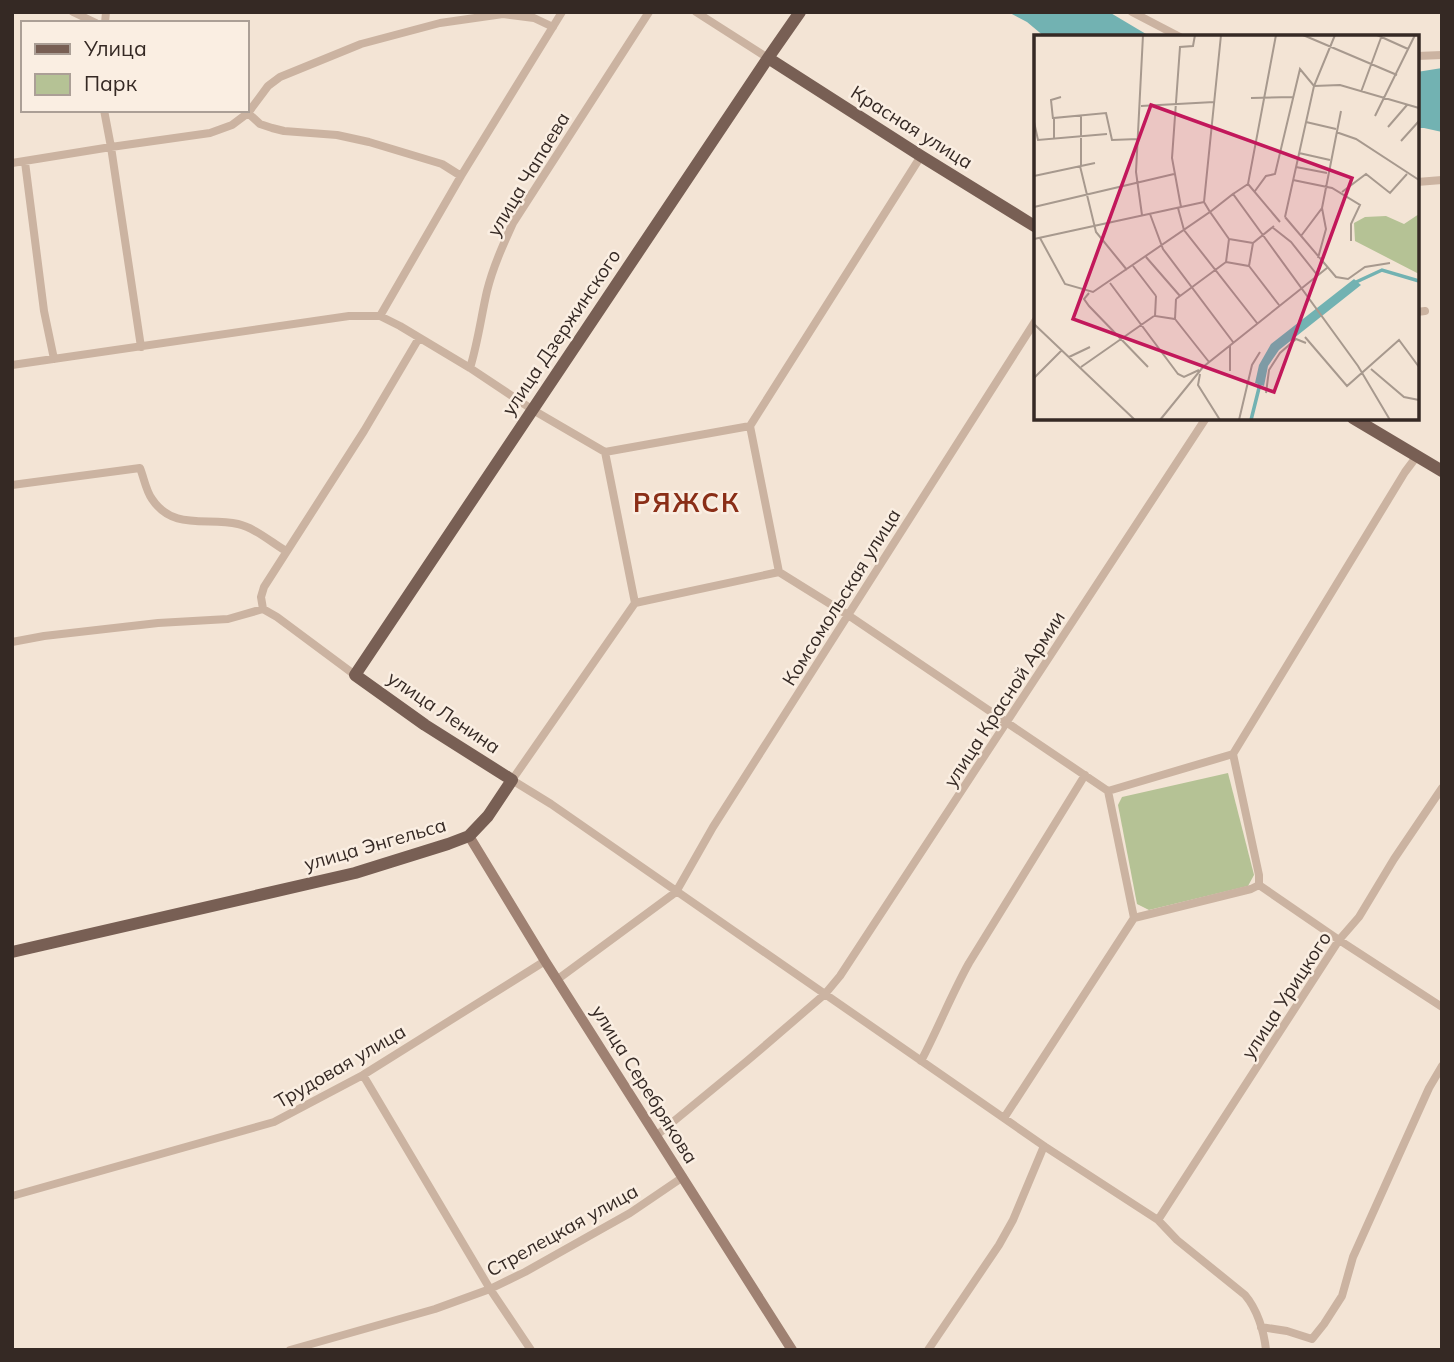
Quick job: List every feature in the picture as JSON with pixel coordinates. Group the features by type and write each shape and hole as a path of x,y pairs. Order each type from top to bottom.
{"main road":[{"name":"улица Дзержинского","path":"355,675 800,12"},
{"name":"Красная улица","path":"768,58 1034,226"},
{"path":"1356,420 1442,471"},
{"name":"улица Ленина","path":"355,675 425,725 512,780"},
{"name":"улица Энгельса","path":"12,952 355,873 448,845 469,835 488,816 512,780"},
{"name":"улица Серебрякова","path":"469,835 545,961 792,1350"}],"street":[{"path":"73,12 92,21"},
{"path":"380,316 461,176 562,12"},
{"name":"улица Чапаева","path":"470,368 488,288 501,248 513,223 649,12"},
{"path":"696,12 768,58"},
{"path":"1132,12 1176,35"},
{"path":"12,163 210,134 232,125 248,113 268,86 280,77 361,44 440,23 492,15 526,16 553,27"},
{"path":"1419,56 1442,55"},
{"path":"104,112 141,347"},
{"path":"248,113 261,124 272,128 337,135 369,142 442,164 461,176"},
{"path":"779,572 750,426 921,156"},
{"path":"25,162 42,298 54,359"},
{"path":"1419,182 1442,180"},
{"path":"12,365 349,316 380,316 605,452 750,426"},
{"name":"Комсомольская улица","path":"676,892 713,827 1034,323"},
{"path":"263,609 261,597 264,587 364,431 419,338"},
{"name":"улица Красной Армии","path":"657,1135 825,994 840,976 1205,420"},
{"path":"605,452 635,603 779,572 848,615 1108,791 1134,918"},
{"path":"1108,791 1233,754 1417,456"},
{"path":"12,485 140,468 152,499 173,518 240,525 286,551"},
{"name":"улица Энгельса","path":"512,780 635,603"},
{"path":"12,642 132,626 228,619 263,609 355,675"},
{"path":"1233,754 1259,885"},
{"path":"921,1061 969,963 1084,775"},
{"path":"512,780 551,804 1044,1146 1158,1220 1186,1248 1253,1304 1266,1350"},
{"name":"улица Урицкого","path":"1158,1220 1339,940 1359,917 1442,788"},
{"path":"1004,1118 1134,918 1259,885"},
{"path":"1259,885 1442,1007"},
{"path":"558,979 676,892"},
{"name":"Трудовая улица","path":"12,1196 274,1122 363,1075 545,961"},
{"path":"1261,1327 1312,1339 1320,1330 1342,1296 1358,1245 1429,1088 1442,1066"},
{"path":"363,1075 490,1289 531,1350"},
{"path":"928,1350 999,1245 1013,1220 1044,1146"},
{"name":"Стрелецкая улица","path":"290,1350 435,1309 490,1289 619,1220 683,1177"}],"green space":[{"path":"1228,773 1254,875 1248,886 1149,910 1137,904 1118,805 1122,797"}],"water":[{"path":"1008,12 1109,12 1148,35 1043,35 1027,22"},
{"path":"1442,68 1442,132 1419,128 1419,72"}],"district":[{"name":"РЯЖСК","path":"687,503"}]}
